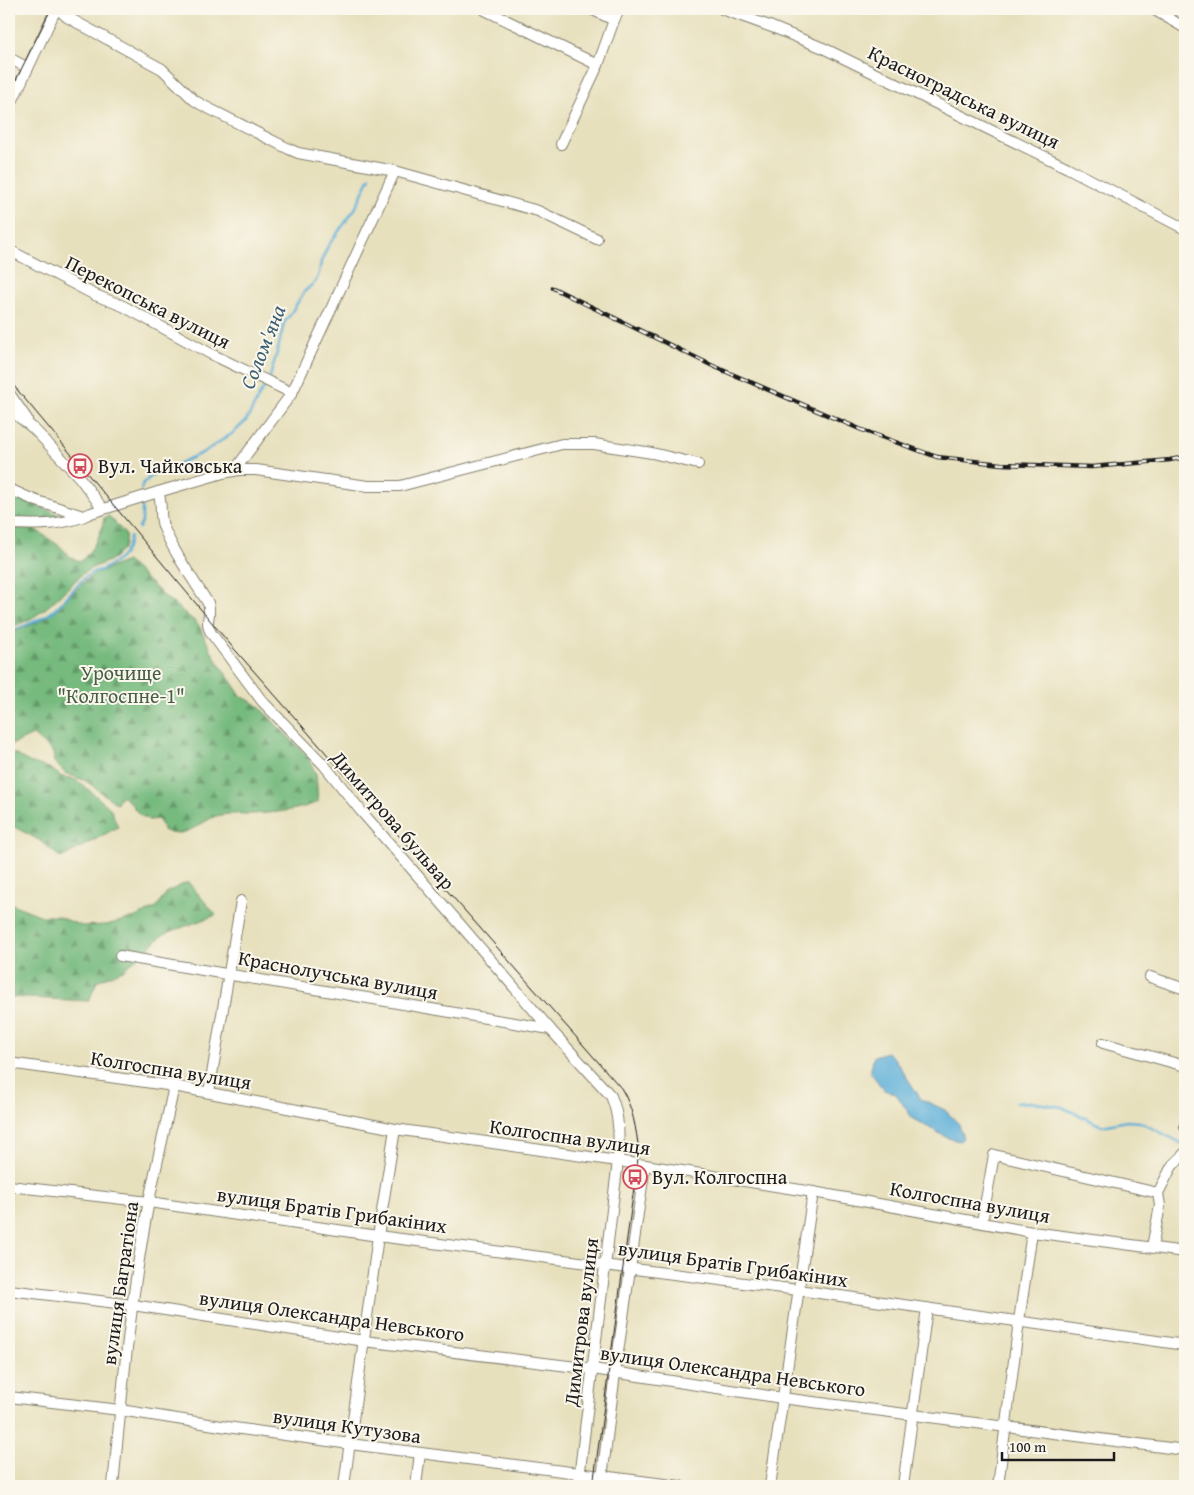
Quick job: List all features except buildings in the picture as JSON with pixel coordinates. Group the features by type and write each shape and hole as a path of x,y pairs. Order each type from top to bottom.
{"street":[{"path":"9,108 57,9 67,17 162,69 198,103 298,153 395,171 538,211 597,238"},
{"path":"483,9 598,65"},
{"path":"591,9 614,20"},
{"path":"561,144 598,65 614,20 620,9"},
{"name":"Красноградська вулиця","path":"722,9 823,48 1068,168 1185,229"},
{"path":"1153,9 1185,28"},
{"path":"9,58 28,68"},
{"path":"234,471 292,393 395,171"},
{"name":"Перекопська вулиця","path":"9,250 95,296 123,306 211,354 292,393"},
{"path":"9,393 37,432 79,477 103,509"},
{"path":"9,409 37,432"},
{"path":"9,524 46,525 84,517 158,492 234,471 256,470 368,486 400,486 562,444 594,444 652,453 698,464"},
{"path":"9,489 34,500 84,517"},
{"name":"Димитрова бульвар","path":"158,492 162,502 161,519 173,547 208,603 210,612 207,627 211,633 262,701 324,765 361,811 610,1096 616,1108 619,1122 618,1161"},
{"path":"209,1092 240,901"},
{"name":"Краснолучська вулиця","path":"120,956 550,1029"},
{"path":"1150,977 1185,989"},
{"path":"1103,1043 1185,1066"},
{"name":"Колгоспна вулиця","path":"9,1063 174,1086 395,1129 646,1165 813,1192 1032,1232 1185,1252"},
{"name":"вулиця Багратіона","path":"113,1486 133,1305 149,1202 174,1086"},
{"path":"344,1486 378,1236 395,1129"},
{"path":"1152,1247 1160,1206 1158,1193 1172,1166 1185,1154"},
{"path":"982,1222 994,1155 1158,1193"},
{"name":"Димитрова вулиця","path":"578,1486 618,1161"},
{"name":"Димитрова вулиця","path":"602,1481 615,1373 646,1165"},
{"name":"вулиця Братів Грибакіних","path":"9,1186 149,1202 378,1236 606,1264 1185,1345"},
{"path":"770,1486 813,1192"},
{"path":"998,1486 1032,1232"},
{"name":"вулиця Олександра Невського","path":"9,1290 133,1305 364,1341 593,1369 782,1398 1185,1450"},
{"path":"903,1486 927,1308"},
{"name":"вулиця Кутузова","path":"9,1397 120,1410 234,1428 579,1474 602,1481 680,1486"},
{"path":"416,1486 420,1453"}],"green space":[{"path":"9,494 62,516 51,521 9,521"},
{"name":"Урочище \"Колгоспне-1\"","path":"109,516 125,534 125,544 120,552 111,560 84,573 34,617 13,626 9,623 9,527 36,530 61,547 70,557 81,561 96,542 104,518"},
{"name":"Урочище \"Колгоспне-1\"","path":"127,561 164,596 198,624 215,658 241,696 256,704 307,756 316,774 318,802 302,808 285,811 220,815 190,830 170,833 163,830 158,819 149,820 139,814 129,801 123,797 120,796 117,804 86,781 65,773 54,762 53,752 33,735 9,746 9,632 38,622 56,610 93,574"},
{"name":"Урочище \"Колгоспне-1\"","path":"9,753 49,768 62,777 71,778 81,783 110,808 118,827 61,858 39,840 9,824"},
{"path":"188,882 216,915 164,934 123,970 97,981 89,1001 9,997 9,903 42,916 57,916 82,926 106,925 133,918 156,908 167,892"}],"water":[{"path":"887,1052 894,1058 921,1099 945,1110 959,1124 963,1138 960,1141 948,1138 913,1119 896,1094 884,1090 870,1072 874,1056"}],"waterway":[{"name":"Солом'яна","path":"269,380 284,323 304,292 316,281 328,246 355,209 370,177"},
{"name":"Солом'яна","path":"141,489 151,476 204,452 233,433 245,422 267,384"},
{"name":"Солом'яна","path":"139,528 142,522 142,505"},
{"path":"9,630 11,631 43,618 53,611 91,573 107,567 120,558 129,544 130,537"},
{"path":"1016,1103 1030,1102 1062,1107 1102,1126 1127,1121 1140,1122 1185,1145"}],"tram line":[{"path":"9,94 51,9"},
{"path":"9,380 229,643 621,1088 625,1095 633,1118 639,1151 593,1486"}],"railway":[{"path":"553,288 713,366 862,430 937,457 1001,464 1092,467 1185,457"}],"place":[{"name":"Вул. Чайковська","path":"80,466"},
{"name":"Вул. Колгоспна","path":"635,1177"}]}
